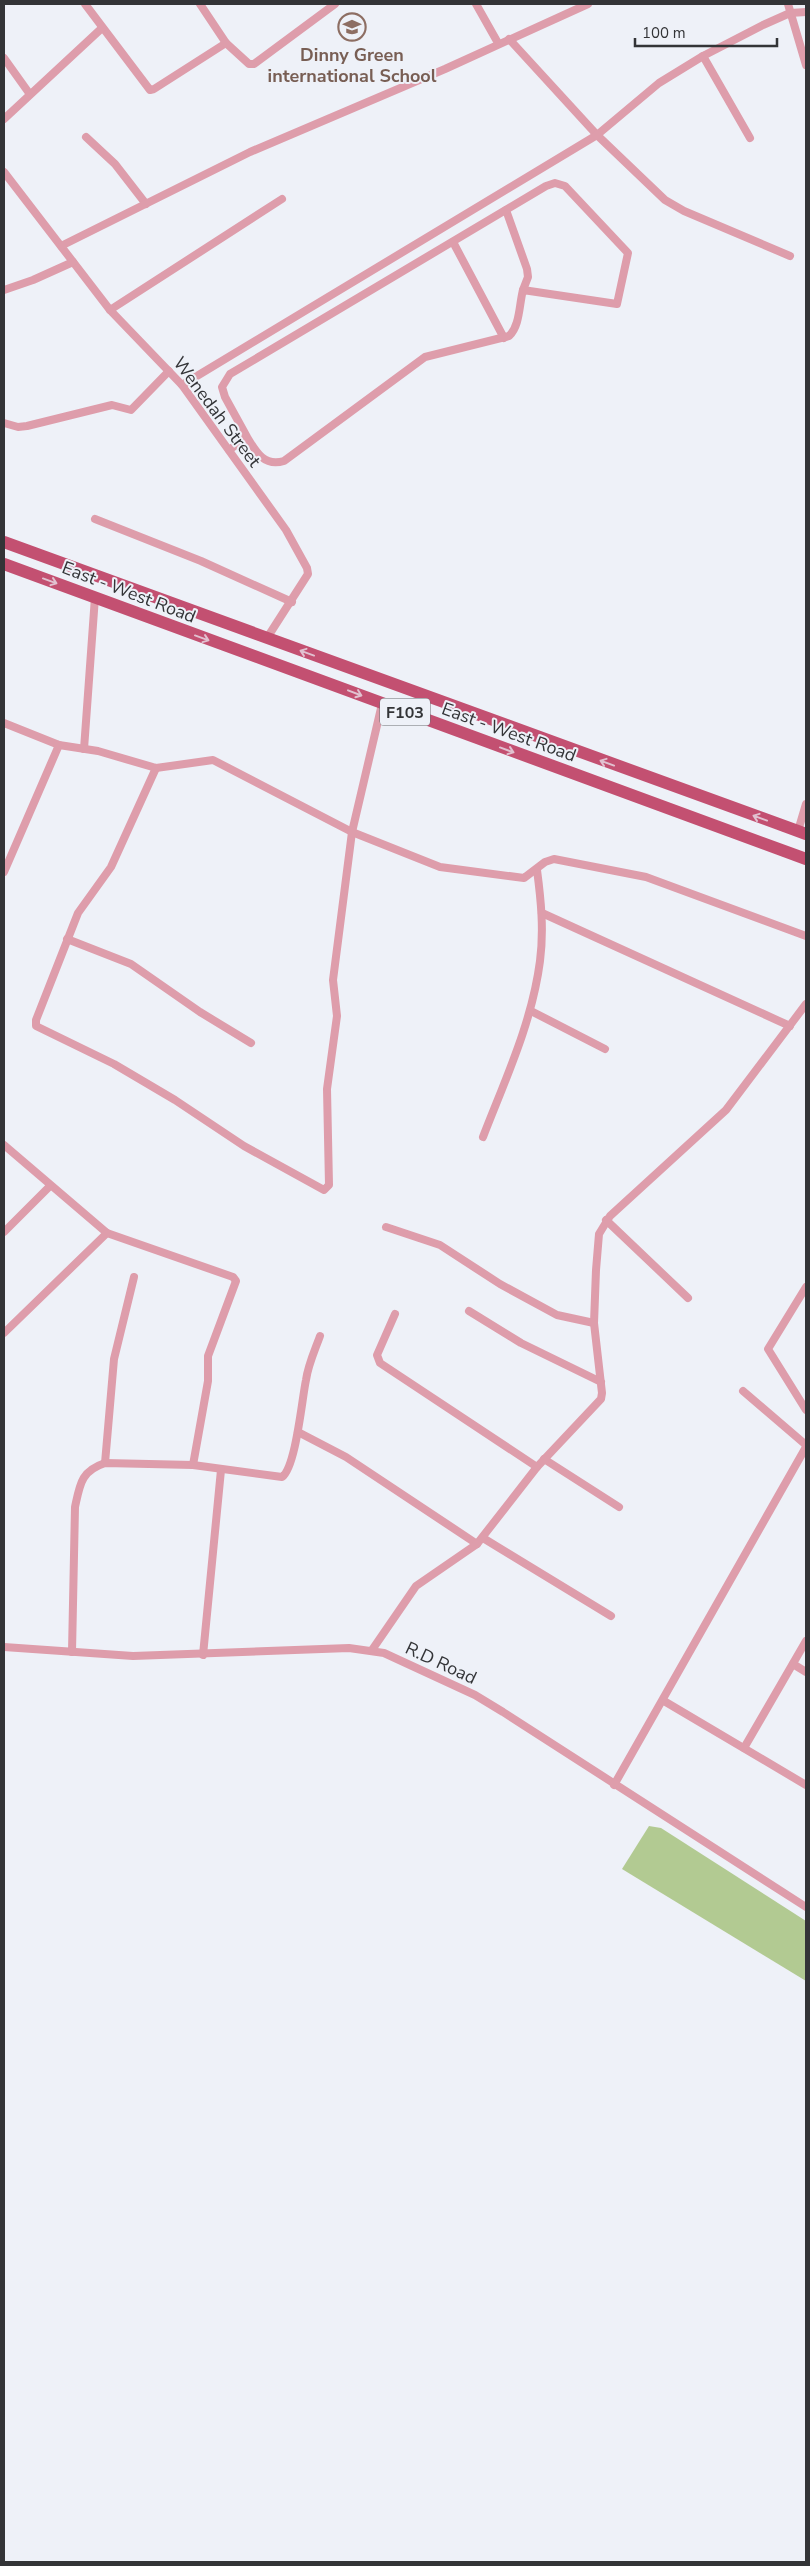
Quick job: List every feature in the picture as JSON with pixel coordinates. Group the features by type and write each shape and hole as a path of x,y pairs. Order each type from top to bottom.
{"main road":[{"name":"East - West Road","path":"4,542 802,833"},
{"name":"East - West Road","path":"4,564 806,859"},
{"path":"552,767 560,746"}],"street":[{"path":"85,4 150,90 154,90 226,43"},
{"path":"200,4 226,43 249,64 254,64 335,4"},
{"path":"476,4 498,43"},
{"path":"61,246 250,152 445,69 498,43 588,4"},
{"path":"788,4 806,65"},
{"path":"182,385 597,135 659,83 703,56 763,24 790,14 806,12"},
{"path":"4,119 29,93 102,28"},
{"path":"509,39 597,135 665,200 684,211 790,256"},
{"path":"703,56 750,138"},
{"path":"4,58 29,93"},
{"path":"86,137 115,164 146,204"},
{"name":"Wenedah Street","path":"4,172 110,310 182,385 286,530 308,568 306,581 267,638"},
{"path":"506,210 528,276 523,290 519,303 516,327 504,338 425,358 284,461 275,464 265,460 247,437 225,397 222,387 230,374 506,210 554,183 565,186 628,252 619,302 615,305 523,290"},
{"path":"110,310 282,199"},
{"path":"453,242 504,338"},
{"path":"4,290 33,280 73,262"},
{"path":"4,423 18,427 27,426 112,405 131,410 169,371"},
{"path":"229,450 247,437"},
{"path":"95,519 200,561 292,602"},
{"path":"84,749 95,597"},
{"path":"156,768 111,867 82,905 36,1020 36,1026 114,1064 175,1100 244,1146 324,1190 329,1184 327,1089 337,1016 332,980 352,832 382,704"},
{"path":"4,723 60,746 84,749 156,768 213,760 352,832 448,870 524,878 537,870 545,862 554,859 624,872 656,881 806,936"},
{"path":"4,872 60,746"},
{"path":"802,833 806,804"},
{"path":"483,1137 531,1011 540,960 542,913 537,870"},
{"path":"542,913 790,1026"},
{"path":"67,939 131,964 200,1012 250,1043"},
{"path":"372,1650 416,1586 480,1541 544,1458 596,1407 602,1393 594,1323 600,1234 606,1220 712,1125 746,1086 806,1004"},
{"path":"531,1011 605,1049"},
{"path":"4,1145 107,1233 233,1278 236,1281 208,1356 208,1381 193,1465"},
{"path":"4,1232 50,1186"},
{"path":"606,1220 688,1298"},
{"path":"386,1227 440,1245 500,1284 557,1315 594,1323"},
{"path":"4,1334 107,1233"},
{"path":"105,1463 114,1359 134,1276"},
{"path":"806,1287 768,1349 806,1410"},
{"path":"469,1311 521,1343 601,1382"},
{"path":"395,1314 376,1355 380,1363 537,1467"},
{"path":"72,1652 76,1507 80,1484 84,1476 92,1467 105,1463 193,1465 282,1477 288,1469 298,1432 306,1379 320,1336"},
{"path":"614,1785 803,1462 806,1446 743,1391"},
{"path":"298,1432 346,1456 480,1541 611,1616"},
{"path":"544,1458 619,1507"},
{"path":"203,1655 221,1470"},
{"path":"744,1748 806,1641"},
{"name":"R.D Road","path":"4,1647 134,1656 203,1655 269,1650 372,1650 384,1653 491,1705 806,1907"},
{"path":"793,1664 806,1672"},
{"path":"664,1701 806,1785"}],"green space":[{"path":"649,1826 661,1828 806,1921 806,1981 622,1869"}],"place":[{"name":"Dinny Green international School","path":"352,27"}]}
